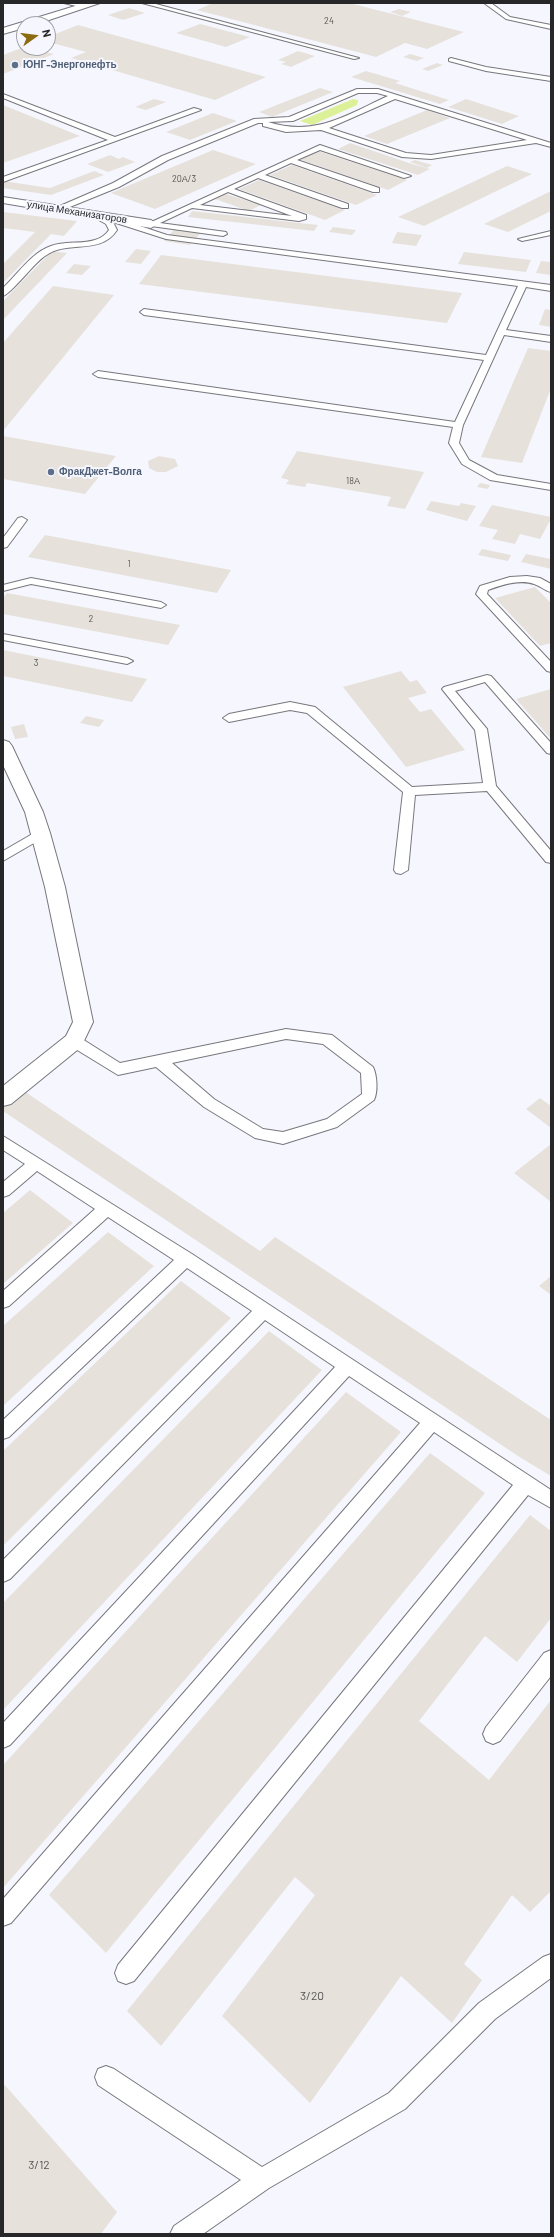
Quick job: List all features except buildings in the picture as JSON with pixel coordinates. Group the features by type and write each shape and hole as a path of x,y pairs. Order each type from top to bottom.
{"street":[{"path":"51,16 94,3"},
{"path":"3,31 16,27"},
{"name":"улица Механизаторов","path":"3,200 151,224"},
{"path":"3,746 34,812 41,833 55,887 83,1022 74,1041 3,1098"}],"lane":[{"path":"68,3 84,6"},
{"path":"145,3 356,58"},
{"path":"487,3 508,18 551,27"},
{"path":"451,60 486,69 551,79"},
{"path":"57,209 116,185 165,158 257,121 290,118 357,91 378,91 551,145"},
{"path":"3,96 116,140"},
{"path":"257,121 286,130 322,128 395,96"},
{"path":"3,180 197,110"},
{"path":"322,128 405,155 431,157 536,140"},
{"path":"151,224 320,147 407,176"},
{"path":"290,160 376,190"},
{"path":"257,175 345,206"},
{"path":"190,206 299,219 303,217 227,189"},
{"path":"98,215 166,237 551,288"},
{"path":"3,293 45,251 56,247 103,240 111,236 113,230 109,223 98,215"},
{"path":"151,224 225,234 245,247"},
{"path":"522,239 551,233"},
{"path":"523,285 458,425 454,443 465,462 494,478 551,487"},
{"path":"144,312 489,358"},
{"path":"501,332 551,339"},
{"path":"98,374 458,425"},
{"path":"3,545 22,520"},
{"path":"551,589 546,583 518,578 484,588 481,594 551,669"},
{"path":"3,588 31,581 161,605"},
{"path":"3,637 127,661"},
{"path":"551,750 487,678 448,689 481,729 490,787 551,859"},
{"path":"229,718 290,706 311,710 409,791 490,787"},
{"path":"401,870 409,791"},
{"path":"3,857 41,833"},
{"path":"74,1041 118,1069 286,1034 327,1040 368,1071 369,1096 332,1123 283,1138 260,1134 208,1103 159,1061"},
{"path":"3,1142 108,1208 551,1500"},
{"path":"3,1190 36,1163"},
{"path":"3,1301 108,1208"},
{"path":"3,1431 186,1259"},
{"path":"3,1573 264,1310"},
{"path":"3,1738 348,1366"},
{"path":"3,1915 432,1422"},
{"path":"126,1972 526,1484"},
{"path":"493,1734 551,1660"},
{"path":"182,2234 261,2180 397,2101 487,2011 551,1965"},
{"path":"106,2077 261,2180"}],"green space":[{"path":"353,99 358,100 357,105 312,125 300,121"}],"place":[{"name":"ЮНГ-Энергонефть","path":"15,65"},
{"name":"ФракДжет-Волга","path":"51,472"}]}
